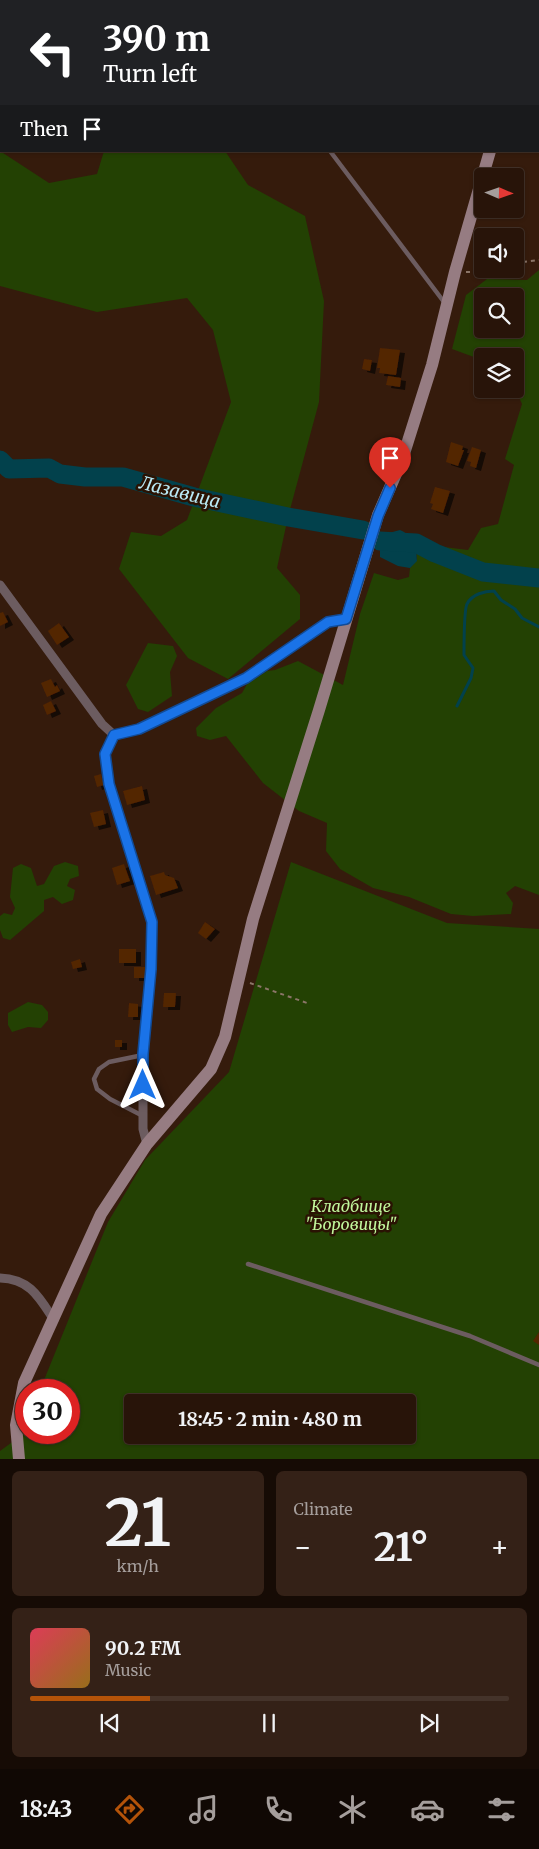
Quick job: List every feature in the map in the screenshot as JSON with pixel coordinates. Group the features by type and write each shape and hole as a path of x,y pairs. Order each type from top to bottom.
{"street":[{"path":"19,1459 16,1425 24,1384 101,1214 147,1144 211,1070 225,1037 253,919 378,516 402,460 429,375 455,272 490,152"},
{"path":"0,585 102,724 114,735"},
{"path":"114,735 139,729 246,678 328,622 346,619"},
{"path":"114,735 105,754 109,784 152,922 151,969 143,1054 143,1129 147,1144"},
{"path":"0,1278 13,1278 34,1291 54,1320"}],"lane":[{"path":"331,152 447,306"},
{"path":"143,1054 109,1062 99,1068 94,1079 97,1089 110,1099 143,1116"},
{"path":"248,1264 470,1336 539,1365"}],"path":[{"path":"524,262 539,260"},
{"path":"455,272 474,272"},
{"path":"238,979 310,1004"}],"green space":[{"path":"0,152 49,183 97,174 104,152 226,152 248,185 305,216 324,301 319,402 288,517 277,568 300,595 300,619 228,679 188,658 119,569 131,532 161,536 187,520 231,402 213,330 187,298 97,312 0,286"},
{"path":"539,270 539,895 515,886 506,893 513,903 511,914 473,916 451,914 409,897 373,888 340,869 326,851 327,823 299,811 263,783 226,736 210,740 197,736 196,728 216,708 242,693 247,684 267,671 275,670 298,661 343,685 360,614 374,573 398,580 409,577 410,568 417,560 416,543 412,536 444,547 468,550 481,528 498,524 514,465 505,459 522,404 519,398 524,398 524,348 474,348 474,357 452,349 466,295 474,289 474,338 524,338 524,288 475,288 487,279 527,280"},
{"path":"148,643 173,646 177,656 170,672 172,696 148,712 138,709 126,685"},
{"path":"65,862 78,866 79,876 70,879 67,886 75,890 73,900 62,904 53,897 44,900 44,911 10,940 3,938 0,930 0,916 4,913 12,915 15,908 10,897 13,868 21,864 31,868 37,886 44,884 54,866"},
{"name":"Кладбище \"Боровицы\"","path":"291,862 447,923 539,929 539,1459 0,1459 0,1451 15,1440 15,1444 80,1444 80,1379 44,1379 108,1222 145,1160 229,1072"},
{"path":"28,1002 42,1005 48,1012 48,1020 41,1028 28,1027 12,1032 8,1025 8,1013"}],"water":[{"path":"400,530 410,536 416,545 417,561 410,568 398,566 380,557 380,541 385,534"}],"building":[{"path":"380,348 400,350 396,375 379,373 380,368 377,368"},
{"path":"364,359 372,360 370,371 362,369"},
{"path":"388,376 401,378 400,387 386,385"},
{"path":"451,442 463,446 462,450 464,450 458,466 446,462"},
{"path":"472,447 481,450 476,468 470,466 471,462 467,461"},
{"path":"435,487 450,491 443,513 431,509 433,504 430,503"},
{"path":"3,612 8,622 0,626 0,613"},
{"path":"59,623 69,637 57,645 48,631"},
{"path":"51,679 55,687 57,685 60,691 47,697 41,683"},
{"path":"51,701 56,711 47,715 43,705"},
{"path":"101,774 104,785 97,787 94,776"},
{"path":"142,786 145,800 127,805 123,791"},
{"path":"103,810 106,824 94,827 90,813"},
{"path":"124,864 130,881 117,885 112,868"},
{"path":"164,872 165,875 174,878 178,888 156,895 150,876"},
{"path":"205,922 215,929 206,939 198,933"},
{"path":"119,949 136,949 136,963 119,963"},
{"path":"80,959 82,967 73,969 71,962"},
{"path":"134,967 145,967 145,978 134,978"},
{"path":"164,993 176,993 175,1007 163,1007"},
{"path":"129,1003 138,1004 138,1017 128,1017"},
{"path":"115,1040 122,1040 122,1047 115,1047"},
{"path":"539,1332 539,1345 533,1341"}],"waterway":[{"name":"Лазавица","path":"0,460 9,469 49,468 60,474 85,477 123,477 194,497 288,517 363,530"},
{"name":"Лазавица","path":"380,541 416,543 435,553 483,572 539,578"},
{"path":"457,706 471,678 473,668 464,655 464,628 467,604 475,595 494,591 501,600 515,609 522,618 539,627"}],"route":[{"path":"143,1085 143,1054 151,969 152,922 109,784 105,754 114,735 139,729 198,702 246,678 328,622 346,619 378,516 390,488"}]}
